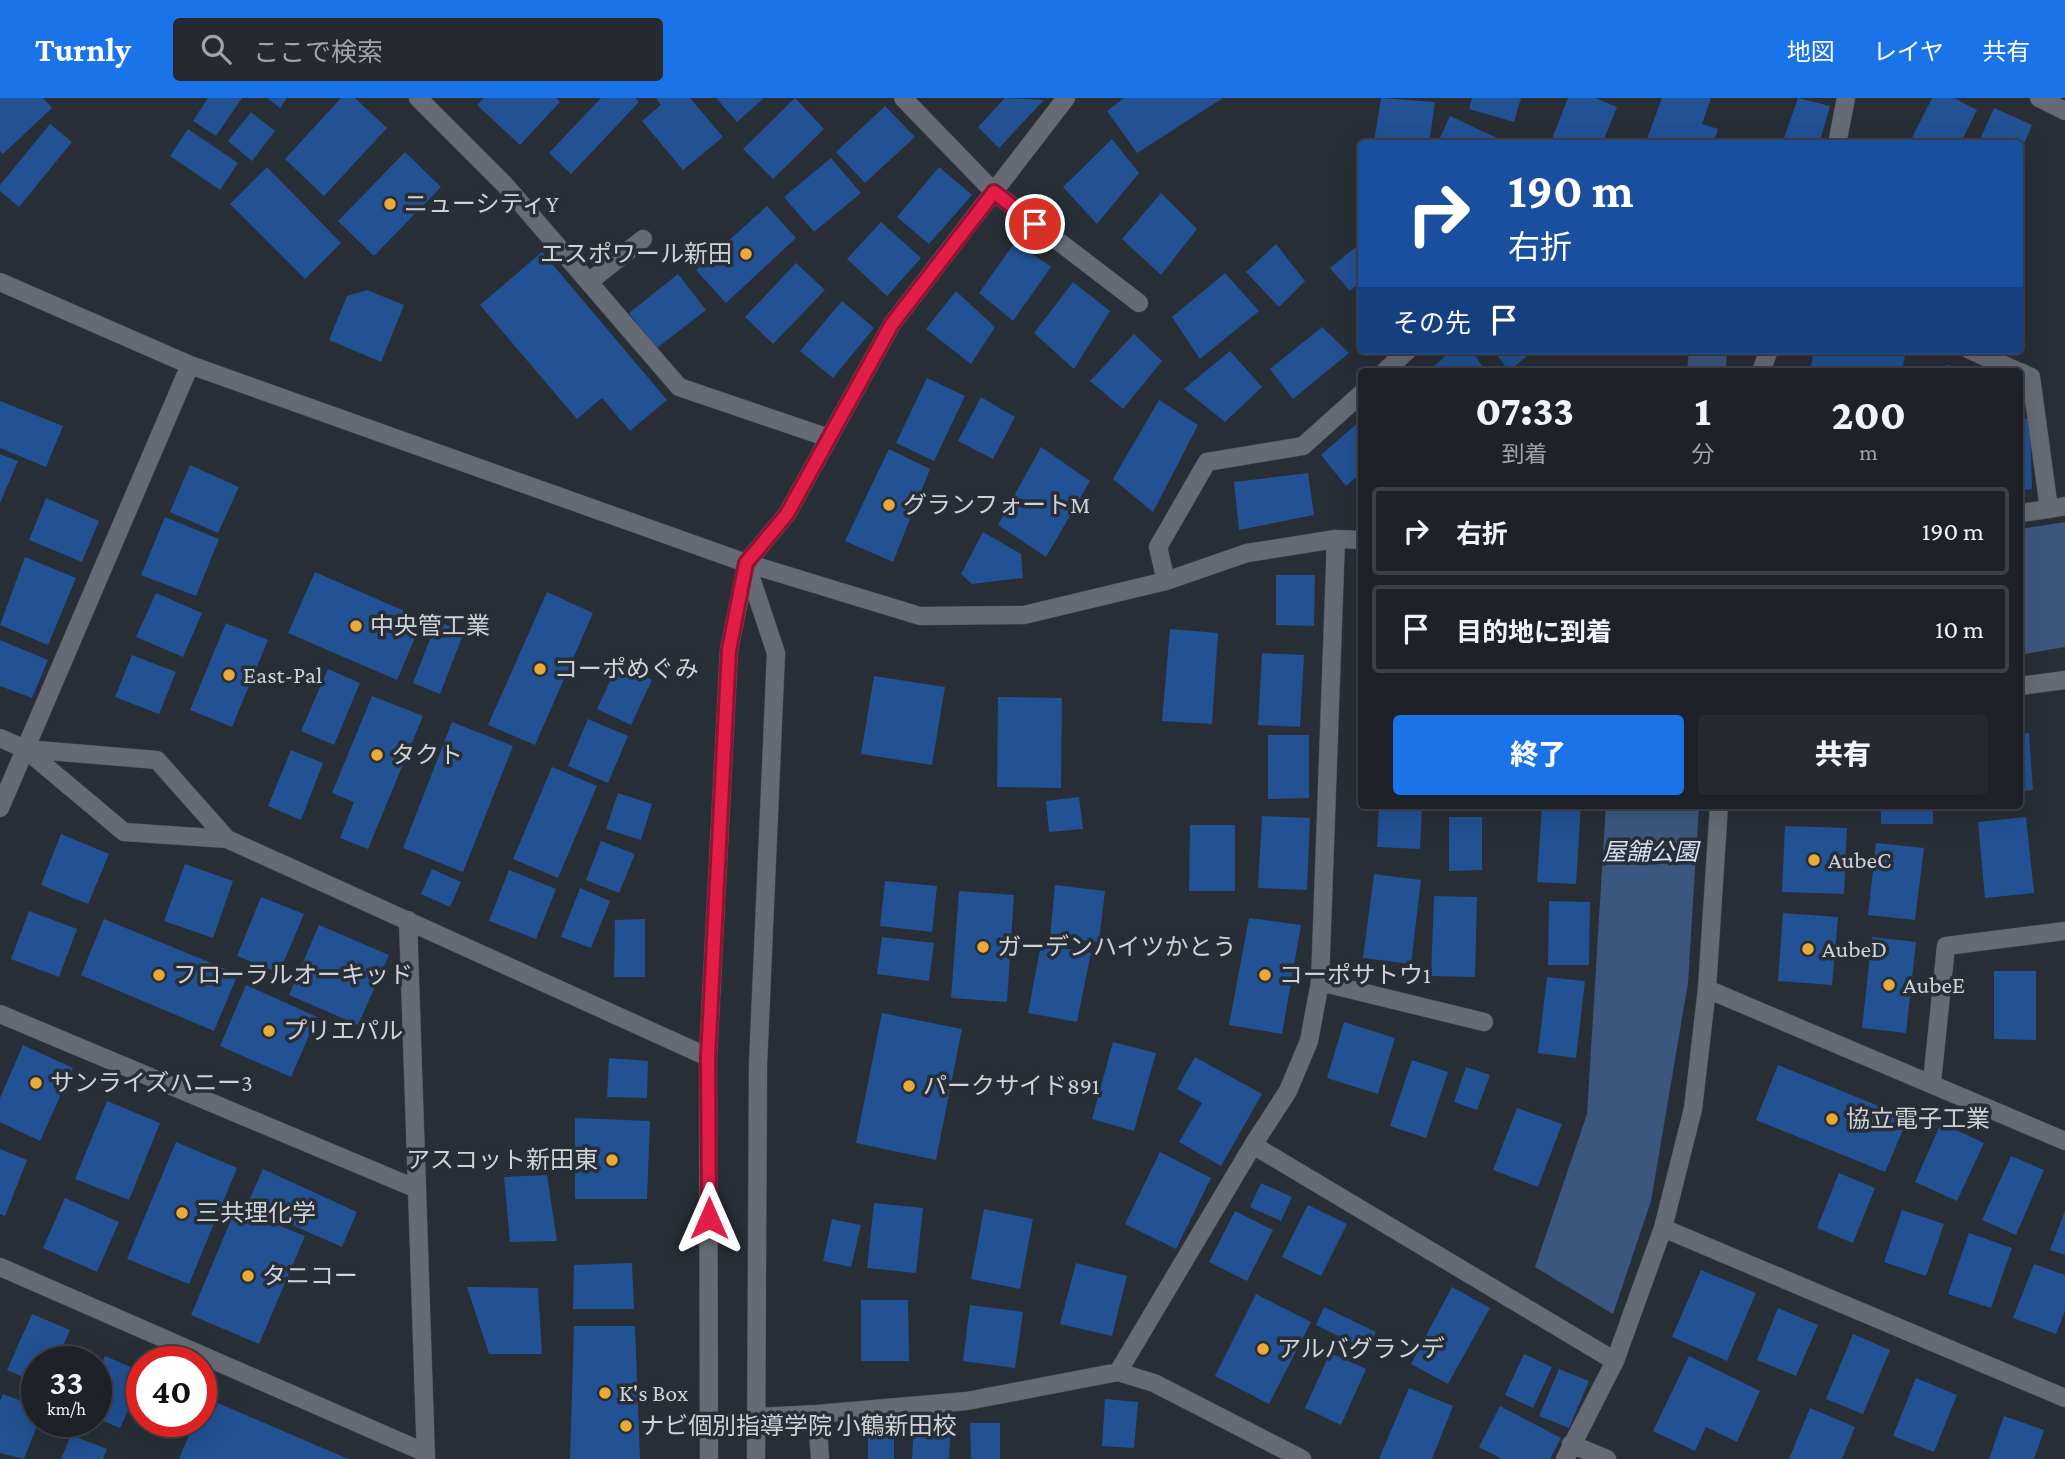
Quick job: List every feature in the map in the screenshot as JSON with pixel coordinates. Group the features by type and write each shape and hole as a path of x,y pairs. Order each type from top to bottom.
{"street":[{"path":"418,98 505,185 680,387 828,438"},
{"path":"903,98 994,192 1139,303"},
{"path":"709,1459 708,1057 729,650 746,563 787,514 892,324 1066,98"},
{"path":"1838,140 1846,98"},
{"path":"2039,98 2065,110"},
{"path":"590,281 643,239"},
{"path":"0,282 190,365 746,563 920,616 1024,615 1166,581 1247,553 1336,539 1358,540"},
{"path":"1388,368 1404,354"},
{"path":"1979,354 2009,368"},
{"path":"0,808 190,365"},
{"path":"2023,374 2031,377 2057,508 2023,513"},
{"path":"1166,581 1158,547 1207,462 1303,446 1358,397"},
{"path":"1118,1372 1293,1079 1308,1041 1320,982 1336,539"},
{"path":"746,563 776,653 758,1065 756,1459"},
{"path":"2023,686 2065,680"},
{"path":"0,738 25,749 124,832 227,839 708,1057"},
{"path":"25,749 157,760 227,839"},
{"path":"1607,1459 1568,1452 1615,1361 1663,1228 1693,1109 1707,989 1718,809"},
{"path":"0,1267 426,1456 408,920"},
{"path":"1932,1082 1946,946 2065,930"},
{"path":"1320,982 1484,1022"},
{"path":"1707,989 1932,1082 2065,1141"},
{"path":"0,1014 417,1189"},
{"path":"1253,1145 1615,1361"},
{"path":"1663,1228 2065,1398"},
{"path":"755,1417 967,1401 1118,1372 1154,1383 1302,1459"},
{"path":"817,1414 820,1459"}],"green space":[{"path":"1689,354 1727,354 1726,368 1687,368"},
{"path":"2065,522 2065,647 2023,654 2023,529"},
{"name":"屋舗公園","path":"1606,809 1699,809 1688,983 1651,1201 1613,1314 1535,1267 1587,1114"}],"building":[{"path":"0,98 43,98 52,108 3,154 0,151"},
{"path":"208,98 242,98 216,136 193,121"},
{"path":"267,98 287,98 280,108"},
{"path":"341,98 355,98 387,128 324,196 285,159"},
{"path":"484,98 556,98 560,102 520,145 477,105"},
{"path":"601,98 635,98 639,102 571,174 549,153"},
{"path":"656,98 690,98 723,137 683,170 642,121 661,105"},
{"path":"716,98 764,98 737,122"},
{"path":"795,98 824,129 773,179 743,149"},
{"path":"1005,98 1044,100 999,148 978,127"},
{"path":"1124,98 1223,98 1137,153 1107,111"},
{"path":"1381,98 1435,102 1430,140 1374,140"},
{"path":"1472,98 1521,98 1514,122 1469,109"},
{"path":"1568,98 1595,98 1617,107 1604,140 1552,140"},
{"path":"1662,98 1711,98 1702,124 1718,129 1714,140 1646,140"},
{"path":"1798,98 1830,106 1820,140 1783,140"},
{"path":"1932,98 1954,98 1977,110 1962,140 1911,140"},
{"path":"885,106 915,137 865,183 836,152"},
{"path":"1994,108 2032,125 2023,146 2023,140 1980,140"},
{"path":"251,112 275,131 252,161 228,141"},
{"path":"1450,116 1501,140 1439,140"},
{"path":"50,124 72,142 19,207 0,191 0,185"},
{"path":"188,129 238,163 220,190 170,156"},
{"path":"1112,139 1139,173 1097,224 1063,187"},
{"name":"ニューシティY","path":"405,152 441,187 374,256 338,221"},
{"path":"831,158 861,193 814,232 784,197"},
{"path":"267,167 341,243 305,279 230,204"},
{"path":"939,167 972,195 929,244 897,217"},
{"path":"1161,193 1197,229 1161,275 1122,239"},
{"name":"エスポワール新田","path":"767,206 796,238 726,303 696,270"},
{"path":"881,222 921,258 887,296 847,259"},
{"path":"1015,242 1051,267 1013,321 979,293"},
{"path":"1276,244 1305,281 1279,307 1246,272"},
{"path":"1358,245 1358,284 1350,291 1330,268"},
{"path":"542,252 667,400 630,431 602,398 577,419 480,305"},
{"path":"796,263 825,290 773,344 745,317"},
{"path":"1225,273 1259,311 1200,359 1172,317"},
{"path":"678,274 706,310 657,348 629,313"},
{"path":"1073,282 1110,311 1074,369 1034,333"},
{"path":"367,290 404,305 381,362 329,340 347,296"},
{"path":"956,291 995,327 971,364 926,329"},
{"path":"842,301 874,328 833,378 800,351"},
{"path":"1322,327 1349,353 1293,399 1270,369"},
{"path":"1134,334 1162,361 1123,409 1090,381"},
{"path":"1230,351 1262,387 1225,422 1184,389"},
{"path":"1448,354 1474,354 1483,368 1432,368"},
{"path":"1496,354 1529,354 1513,368 1507,368"},
{"path":"1813,354 1905,354 1903,368 1811,368"},
{"path":"927,378 965,396 934,461 896,443"},
{"path":"981,397 1015,417 993,459 958,441"},
{"path":"1159,400 1198,425 1153,512 1113,479"},
{"path":"0,401 63,426 46,467 0,448"},
{"path":"2023,419 2030,419 2032,489 2023,490"},
{"path":"1358,423 1358,476 1346,486 1321,455"},
{"path":"1041,447 1090,481 1046,557 998,525"},
{"name":"グランフォートM","path":"889,449 930,469 893,562 845,541"},
{"path":"0,454 18,461 0,503"},
{"path":"190,465 239,487 218,533 170,512"},
{"path":"1308,473 1314,515 1239,530 1234,482"},
{"path":"46,498 99,521 82,562 29,540"},
{"path":"165,517 219,539 196,596 141,575"},
{"path":"983,532 1021,554 1023,578 972,584 961,574"},
{"path":"25,557 76,578 48,645 0,625"},
{"name":"中央管工業","path":"315,572 423,619 397,680 288,633"},
{"path":"1276,575 1315,575 1314,626 1276,625"},
{"name":"コーポめぐみ","path":"547,592 593,613 535,745 488,725"},
{"path":"156,593 202,613 183,657 136,637"},
{"path":"437,621 464,632 440,694 413,683"},
{"name":"East-Pal","path":"226,623 268,640 232,727 190,710"},
{"path":"1170,629 1218,633 1212,724 1162,721"},
{"path":"0,640 48,660 32,698 0,686"},
{"path":"1262,653 1304,655 1300,727 1258,725"},
{"path":"132,655 176,672 159,714 115,697"},
{"path":"618,664 652,680 631,725 597,709"},
{"path":"328,669 360,683 334,745 301,731"},
{"path":"874,676 945,687 932,765 861,754"},
{"name":"タクト","path":"372,696 423,716 368,849 340,838 354,802 332,793"},
{"path":"998,697 1062,698 1061,788 997,787"},
{"path":"588,719 628,736 608,783 568,766"},
{"path":"452,722 513,746 463,872 403,848"},
{"path":"2029,733 2033,790 2023,791 2023,734"},
{"path":"1268,735 1309,735 1309,798 1268,799"},
{"path":"291,750 323,763 301,820 268,806"},
{"path":"552,767 597,786 558,878 513,859"},
{"path":"618,793 652,804 641,840 606,829"},
{"path":"1079,797 1083,829 1049,832 1046,801"},
{"path":"1379,809 1422,809 1420,849 1377,847"},
{"path":"1542,809 1581,809 1576,884 1537,882"},
{"path":"1789,809 1848,809 1848,811"},
{"path":"1881,809 1933,809 1933,824 1881,824"},
{"path":"1262,816 1310,818 1307,890 1258,888"},
{"path":"1449,817 1482,817 1482,870 1449,871"},
{"path":"2026,817 2034,893 1985,898 1978,822"},
{"path":"1190,825 1235,825 1235,891 1189,891"},
{"name":"AubeC","path":"1785,826 1847,828 1844,894 1782,892"},
{"path":"61,834 109,854 88,904 41,885"},
{"path":"601,841 635,854 619,893 586,880"},
{"path":"1876,843 1924,848 1915,920 1868,915"},
{"path":"185,864 233,881 213,938 164,921"},
{"path":"432,869 461,882 450,907 421,894"},
{"path":"509,870 556,889 536,939 489,921"},
{"path":"1374,874 1421,880 1411,964 1363,958"},
{"path":"885,881 937,886 932,932 880,926"},
{"path":"1055,885 1105,891 1099,942 1050,937"},
{"path":"580,888 610,901 591,948 561,937"},
{"name":"ガーデンハイツかとう","path":"959,891 1014,895 1007,1002 951,998"},
{"path":"1434,896 1477,897 1475,977 1431,976"},
{"path":"261,897 304,914 279,973 237,956"},
{"path":"1549,901 1590,902 1589,965 1548,965"},
{"path":"29,911 77,929 59,977 11,959"},
{"name":"AubeD","path":"1783,913 1838,917 1832,985 1778,981"},
{"name":"コーポサトウ1","path":"1249,918 1301,925 1282,1034 1229,1025"},
{"name":"フローラルオーキッド","path":"104,919 238,974 214,1031 81,975"},
{"path":"645,919 645,977 614,977 615,920"},
{"path":"319,925 389,955 358,1025 289,995"},
{"path":"882,937 934,943 929,981 877,974"},
{"name":"AubeE","path":"1872,937 1916,942 1906,1033 1862,1028"},
{"path":"1041,944 1091,953 1077,1022 1028,1013"},
{"path":"1994,971 2036,971 2036,1040 1994,1039"},
{"path":"1547,977 1585,981 1576,1058 1538,1053"},
{"name":"プリエパル","path":"246,985 317,1017 291,1077 220,1046"},
{"name":"パークサイド891","path":"882,1013 962,1029 936,1160 856,1143"},
{"path":"1344,1022 1395,1038 1378,1094 1327,1078"},
{"path":"1113,1042 1156,1053 1134,1131 1092,1119"},
{"name":"サンライズハニー3","path":"23,1045 73,1068 40,1141 0,1122 0,1098"},
{"path":"1195,1057 1262,1094 1221,1166 1179,1142 1202,1103 1177,1089"},
{"path":"609,1058 648,1061 647,1098 607,1097"},
{"path":"1412,1060 1448,1072 1426,1138 1390,1126"},
{"name":"協立電子工業","path":"1778,1065 1908,1118 1885,1172 1756,1120"},
{"path":"1466,1067 1490,1075 1477,1110 1454,1102"},
{"path":"107,1101 160,1123 129,1200 75,1179"},
{"path":"1517,1108 1562,1124 1538,1187 1493,1170"},
{"name":"アスコット新田東","path":"575,1118 650,1121 647,1199 575,1199"},
{"path":"1941,1123 1984,1143 1957,1201 1915,1182"},
{"name":"三共理化学","path":"176,1142 237,1168 189,1284 127,1259"},
{"path":"0,1149 27,1160 5,1216 0,1214"},
{"path":"1160,1152 1211,1178 1176,1249 1125,1224"},
{"path":"2011,1156 2044,1170 2016,1235 1982,1220"},
{"path":"263,1169 357,1212 342,1247 247,1205"},
{"path":"1839,1173 1875,1188 1853,1243 1817,1228"},
{"path":"547,1175 557,1241 510,1242 504,1177"},
{"path":"1261,1183 1292,1197 1281,1221 1250,1207"},
{"path":"65,1198 119,1222 97,1272 43,1248"},
{"path":"874,1203 923,1208 916,1273 867,1268"},
{"path":"1308,1205 1347,1224 1321,1276 1282,1257"},
{"name":"タニコー","path":"236,1208 305,1236 259,1344 191,1315"},
{"path":"984,1209 1033,1219 1020,1289 971,1279"},
{"path":"1902,1210 1944,1224 1926,1276 1884,1262"},
{"path":"1235,1211 1273,1230 1247,1281 1209,1262"},
{"path":"2065,1211 2065,1255 2050,1250"},
{"path":"832,1219 861,1225 851,1267 823,1261"},
{"path":"1969,1233 2012,1248 1991,1308 1948,1294"},
{"path":"632,1263 634,1309 573,1309 574,1265"},
{"path":"1076,1263 1127,1276 1112,1336 1060,1324"},
{"path":"2034,1264 2065,1275 2065,1311 2056,1334 2013,1318"},
{"path":"1701,1270 1756,1293 1727,1361 1672,1337"},
{"path":"467,1287 538,1288 542,1354 489,1354"},
{"path":"1452,1287 1490,1308 1448,1384 1411,1364"},
{"name":"アルバグランデ","path":"1256,1294 1311,1322 1269,1404 1215,1376"},
{"path":"861,1300 908,1300 909,1361 861,1361"},
{"path":"970,1305 1023,1312 1015,1368 963,1361"},
{"path":"1324,1307 1376,1332 1367,1350 1316,1325"},
{"path":"1778,1308 1818,1325 1796,1376 1757,1360"},
{"path":"32,1314 70,1330 63,1346 21,1346 21,1376 7,1370"},
{"name":"K's Box","path":"574,1326 635,1326 640,1459 570,1459"},
{"path":"1853,1334 1890,1350 1863,1414 1826,1399"},
{"path":"1330,1353 1366,1369 1341,1425 1305,1408"},
{"path":"1524,1354 1552,1367 1533,1408 1505,1395"},
{"path":"1689,1356 1760,1391 1737,1442 1706,1427 1695,1451 1653,1431"},
{"path":"112,1359 126,1365 126,1415 120,1428 112,1425"},
{"path":"1559,1369 1589,1381 1569,1428 1539,1416"},
{"path":"1916,1378 1957,1395 1934,1452 1893,1436"},
{"path":"1409,1388 1453,1406 1432,1459 1379,1459"},
{"path":"3,1394 21,1401 21,1437 33,1437 24,1459 0,1453 0,1401"},
{"path":"1105,1399 1138,1402 1134,1448 1102,1446"},
{"path":"217,1403 348,1459 179,1459 188,1437 217,1437"},
{"path":"1500,1406 1561,1438 1550,1459 1502,1459 1479,1447"},
{"path":"1810,1408 1855,1427 1842,1459 1789,1459"},
{"path":"2004,1416 2044,1430 2034,1459 1989,1459"},
{"path":"914,1421 951,1423 949,1459 912,1459"},
{"path":"970,1423 1000,1423 1000,1459 971,1459"},
{"path":"868,1425 894,1425 894,1459 868,1459"},
{"path":"70,1437 107,1449 103,1459 61,1459"}],"place":[{"name":"ニューシティY","path":"390,204"},
{"name":"エスポワール新田","path":"746,254"},
{"name":"グランフォートM","path":"889,505"},
{"name":"中央管工業","path":"356,626"},
{"name":"コーポめぐみ","path":"540,669"},
{"name":"East-Pal","path":"229,675"},
{"name":"タクト","path":"377,755"},
{"name":"AubeC","path":"1814,860"},
{"name":"ガーデンハイツかとう","path":"983,947"},
{"name":"AubeD","path":"1808,949"},
{"name":"フローラルオーキッド","path":"159,975"},
{"name":"コーポサトウ1","path":"1265,975"},
{"name":"AubeE","path":"1889,985"},
{"name":"プリエパル","path":"269,1031"},
{"name":"サンライズハニー3","path":"36,1083"},
{"name":"パークサイド891","path":"909,1086"},
{"name":"協立電子工業","path":"1832,1119"},
{"name":"アスコット新田東","path":"612,1160"},
{"name":"三共理化学","path":"182,1213"},
{"name":"タニコー","path":"248,1276"},
{"name":"アルバグランデ","path":"1263,1349"},
{"name":"K's Box","path":"605,1393"},
{"name":"ナビ個別指導学院 小鶴新田校","path":"626,1426"}],"route":[{"path":"709,1218 708,1057 729,650 746,563 787,514 892,324 994,192 1035,224"}]}
